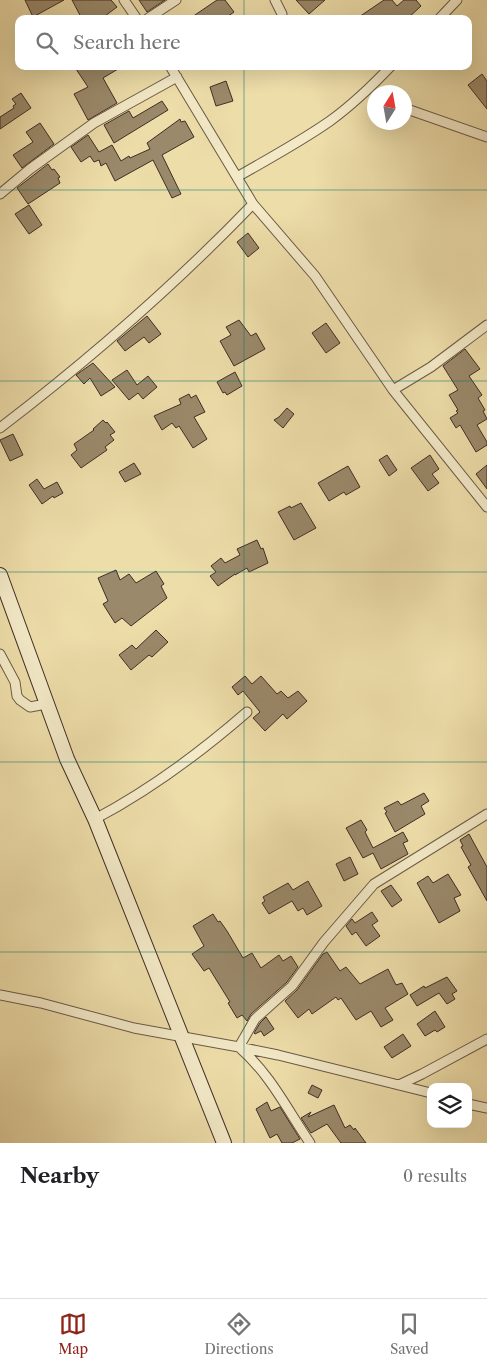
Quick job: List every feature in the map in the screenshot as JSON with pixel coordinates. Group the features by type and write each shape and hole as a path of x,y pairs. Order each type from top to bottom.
{"main road":[{"path":"0,575 67,759 95,819 224,1143"}],"street":[{"path":"124,0 133,15"},
{"path":"153,15 176,0"},
{"path":"274,0 282,14"},
{"path":"443,15 457,0"},
{"path":"173,70 253,204 315,276 393,390 487,507"},
{"path":"376,85 388,70"},
{"path":"0,194 30,169 94,123 177,77"},
{"path":"237,177 302,139 367,94"},
{"path":"412,110 487,137"},
{"path":"0,428 97,351 208,250 253,204"},
{"path":"393,390 431,367 487,325"},
{"path":"0,654 15,682 17,696 20,700 30,707 46,704"},
{"path":"95,819 115,809 157,781 212,742 248,712"},
{"path":"239,1047 255,1019 292,986 324,942 374,884 487,814"},
{"path":"0,995 134,1028 239,1047 427,1092"},
{"path":"398,1085 487,1039"},
{"path":"239,1047 258,1065 275,1087 310,1143"},
{"path":"472,1105 487,1108"}],"building":[{"path":"25,0 64,0 37,15 32,15"},
{"path":"72,0 111,0 117,7 106,15 80,15"},
{"path":"139,0 165,0 147,12"},
{"path":"217,0 225,0 234,12 230,15 195,15"},
{"path":"296,0 325,0 309,14"},
{"path":"384,0 392,0 397,6 404,0 416,0 421,6 411,15 362,15"},
{"path":"77,70 116,70 103,78 117,103 88,120 74,94 88,87"},
{"path":"482,74 487,81 487,109 468,85"},
{"path":"226,81 233,101 216,106 210,87"},
{"path":"21,93 31,108 0,129 0,117 14,108 13,106 16,104 12,99"},
{"path":"162,101 168,110 114,143 104,125 129,111 133,118"},
{"path":"180,119 181,122 185,121 194,137 162,155 181,194 172,198 153,160 115,181 106,163 101,166 99,160 94,162 90,156 81,162 71,147 88,135 99,152 112,145 121,161 129,156 130,158 150,149 147,143"},
{"path":"40,123 54,144 22,168 13,155 33,142 26,132"},
{"path":"48,164 60,177 58,178 60,183 28,204 17,188"},
{"path":"29,205 42,225 29,234 15,214"},
{"path":"248,233 259,248 248,257 237,242"},
{"path":"147,316 161,334 149,343 144,337 125,351 117,341"},
{"path":"239,320 251,336 256,333 265,349 234,366 220,341 231,335 226,327"},
{"path":"326,323 340,343 326,353 312,333"},
{"path":"465,349 480,369 469,376 482,395 478,398 485,410 483,411 487,419 477,425 487,445 476,452 460,425 456,428 450,418 458,413 456,411 458,410 449,395 458,390 443,366"},
{"path":"93,363 115,387 101,396 90,378 84,384 76,375"},
{"path":"127,370 137,385 148,376 157,387 143,399 138,393 129,400 112,380"},
{"path":"235,372 242,386 227,395 225,392 223,393 217,382"},
{"path":"189,394 191,398 196,395 205,412 194,417 207,439 193,448 179,426 176,428 172,423 162,430 154,416 181,404 179,399"},
{"path":"287,408 294,414 283,428 274,420"},
{"path":"103,420 115,432 110,435 114,440 105,447 107,450 81,468 71,455 77,450 74,444 94,430"},
{"path":"13,434 23,455 10,461 0,440"},
{"path":"387,455 397,470 389,476 379,460"},
{"path":"430,455 439,469 432,474 439,483 428,491 411,468"},
{"path":"134,463 141,474 125,482 119,472"},
{"path":"487,465 487,489 476,474"},
{"path":"348,466 360,487 346,495 344,492 329,501 318,483"},
{"path":"37,479 44,489 57,482 63,493 54,498 53,496 42,504 29,485"},
{"path":"301,503 316,528 294,540 278,512"},
{"path":"257,540 261,549 263,548 268,563 249,572 247,568 218,586 210,576 216,572 211,566 221,558 225,563 240,555 237,549"},
{"path":"116,570 120,580 129,574 136,583 156,571 164,584 161,586 167,598 131,626 122,618 115,623 103,604 108,601 98,578"},
{"path":"156,630 168,642 152,657 149,655 131,670 119,655 132,645 136,649"},
{"path":"245,676 252,684 261,676 277,694 281,691 288,698 298,691 307,701 287,719 283,714 265,731 253,718 260,712 243,691 238,695 232,687"},
{"path":"424,793 429,801 421,806 425,814 395,832 384,808 398,801 401,805"},
{"path":"361,820 367,830 365,832 373,848 403,832 408,841 403,843 408,854 381,869 373,853 363,858 346,828"},
{"path":"469,834 487,867 487,901 468,867 471,865 461,847 463,846 460,840"},
{"path":"350,857 358,874 344,881 336,864"},
{"path":"448,874 461,895 454,898 460,911 439,923 417,883 428,876 433,883"},
{"path":"308,881 322,906 307,915 303,908 298,911 292,901 269,914 262,903 265,901 263,897 288,883 293,890"},
{"path":"391,885 402,900 392,907 381,891"},
{"path":"372,912 378,921 372,925 380,936 366,946 356,932 352,935 346,926 352,919 355,923"},
{"path":"213,914 227,931 243,958 252,953 261,968 279,955 283,961 291,956 298,967 287,982 251,1014 247,1021 242,1015 237,1018 228,1003 230,1002 209,968 204,971 192,954 204,946 193,926"},
{"path":"327,952 340,971 346,967 360,984 388,969 396,985 402,983 408,994 385,1008 393,1020 381,1027 371,1011 356,1020 341,998 338,1000 336,997 312,1014 309,1009 298,1018 285,1001 297,990 323,954"},
{"path":"447,977 457,991 452,994 455,999 447,1004 439,993 417,1006 410,995 424,986 425,988"},
{"path":"435,1011 445,1027 425,1036 417,1024"},
{"path":"266,1017 274,1029 264,1036 261,1031 255,1034 260,1023"},
{"path":"403,1034 411,1046 392,1058 384,1047"},
{"path":"312,1085 322,1090 318,1098 308,1093"},
{"path":"267,1102 271,1111 280,1107 300,1139 292,1143 282,1143 277,1134 270,1138 256,1109"},
{"path":"334,1105 345,1128 350,1125 354,1130 355,1128 366,1143 341,1143 327,1124 311,1133 301,1118 311,1112 308,1117"}]}
